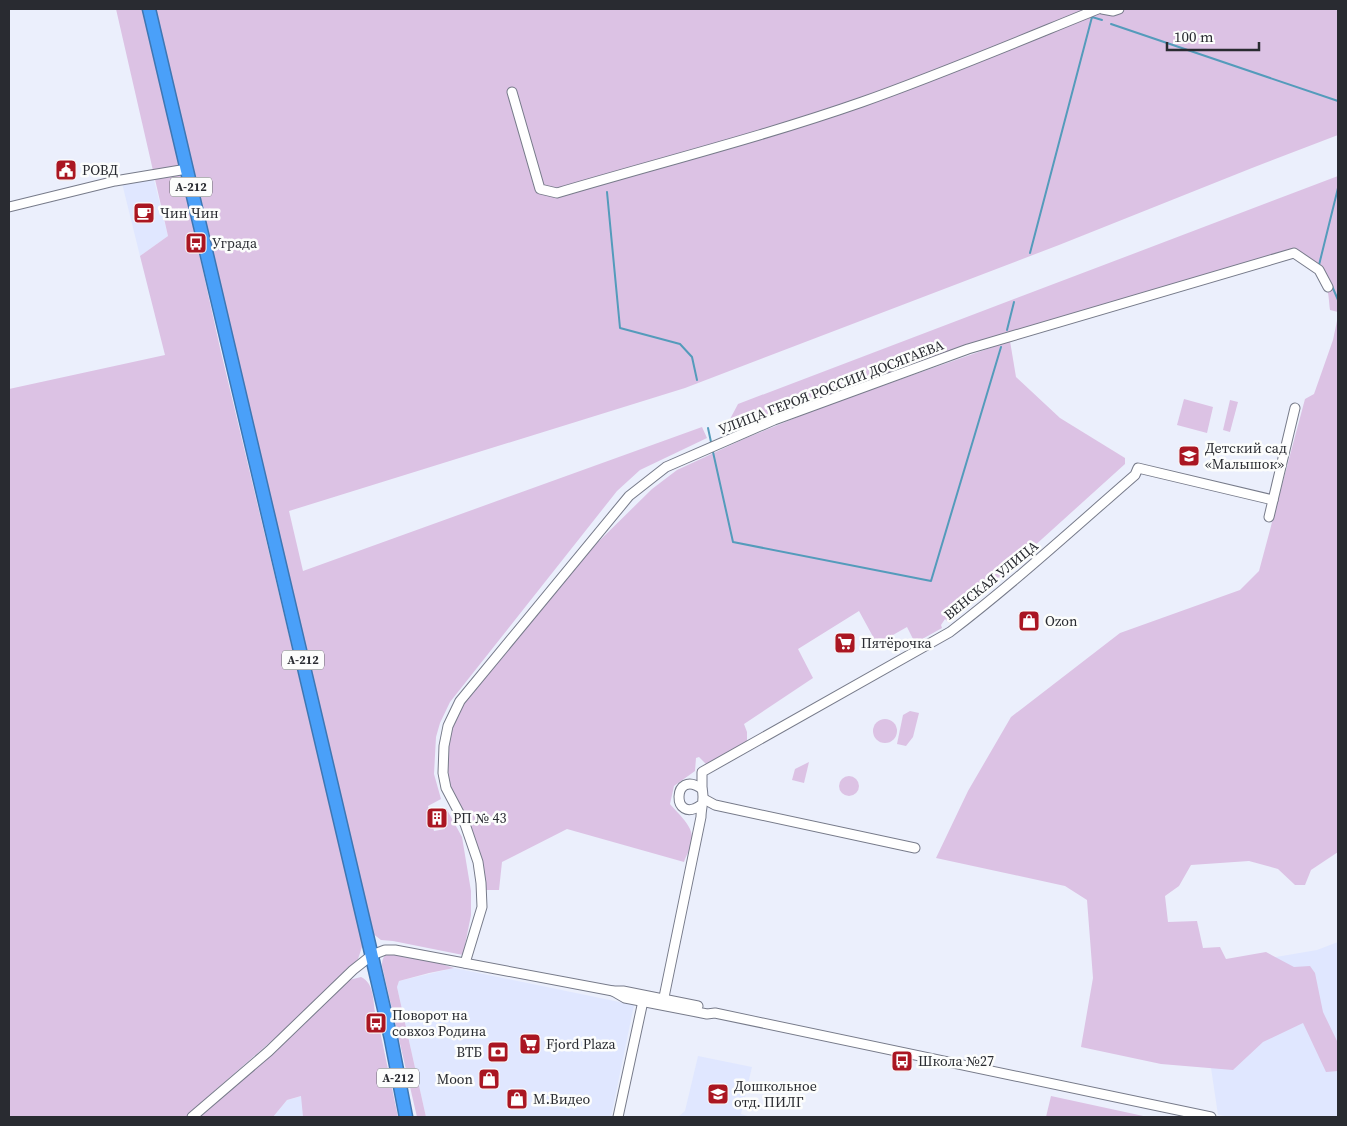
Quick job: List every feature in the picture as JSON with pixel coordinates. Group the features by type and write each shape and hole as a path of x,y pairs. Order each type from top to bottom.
{"highway":[{"name":"А-212","path":"149,9 372,955 406,1117"}],"street":[{"path":"512,92 540,189 557,193 859,102 937,75 1100,9 1113,11 1119,9"},
{"path":"9,207 115,181 187,169"},
{"name":"УЛИЦА ГЕРОЯ РОССИИ ДОСЯГАЕВА","path":"465,963 482,907 481,882 478,862 465,824 446,788 443,773 444,746 448,726 460,700 630,496 666,468 774,420 968,349 1294,253 1319,270 1328,287"},
{"path":"1269,517 1295,408"},
{"name":"ВЕНСКАЯ УЛИЦА","path":"702,790 702,772 950,632 985,606 1084,520 1135,475 1138,468 1273,500"},
{"path":"663,1002 703,802 702,790 695,785 687,784 680,789 678,797 680,805 686,810 694,810 703,802"},
{"path":"703,802 915,848"},
{"path":"192,1117 269,1051 354,970 372,955 385,950 395,950 613,991 623,991 663,1002"},
{"path":"613,991 625,998 710,1009 715,1013 1211,1117"},
{"path":"618,1117 643,1001"}],"shaded area":[{"path":"116,9 145,9 220,348 363,944 358,959 306,1011 212,1093 189,1117 9,1117 9,389 165,355 140,256 168,236"},
{"path":"155,9 1338,9 1338,135 1059,245 685,388 289,511 303,571 702,427 707,438 640,470 617,491 450,702 440,723 436,737 434,774 441,799 428,806 434,831 445,829 440,810 446,808 462,837 471,891 471,915 463,955 381,940 372,933"},
{"path":"153,176 168,236 140,256 122,183"},
{"path":"1338,176 1338,312 1330,310 1327,289 1320,276 1306,264 1290,257 1289,252 730,428 729,421 738,404"},
{"path":"1338,316 1338,852 1311,870 1305,885 1295,885 1278,869 1249,861 1191,865 1179,886 1165,896 1168,922 1197,921 1203,948 1220,947 1226,959 1266,952 1294,967 1310,966 1315,973 1323,1012 1338,1043 1338,1071 1326,1072 1303,1023 1263,1042 1233,1070 1161,1064 1081,1047 1093,978 1087,900 1065,886 936,858 968,791 1011,717 1120,633 1240,590 1259,571 1305,399 1314,394 1333,340"},
{"path":"1010,341 1016,377 1060,418 1125,458 1125,464 949,623 945,619 941,625 942,628 915,643 907,627 877,644 859,611 798,649 813,678 744,724 747,732 747,741 707,765 699,757 696,758 695,771 674,786 670,804 686,822 692,837 684,862 567,829 502,862 499,890 484,890 454,800 447,764 448,737 458,710 591,549 652,489 677,470 746,438 827,405"},
{"path":"1184,399 1213,407 1207,433 1177,425"},
{"path":"1230,400 1238,402 1230,432 1223,430"},
{"path":"910,711 919,713 913,737 906,746 897,744 903,715"},
{"path":"885,719 890,720 896,726 896,736 890,742 885,743 880,742 874,736 873,731 874,726 880,720"},
{"path":"809,762 804,783 792,780 795,769"},
{"path":"849,776 856,779 859,786 856,793 849,796 842,793 839,786 842,779"},
{"path":"1338,942 1338,1117 1232,1117 1218,1115 1211,1068 1177,974 1317,950"},
{"path":"391,951 420,957 454,968 399,981 397,987 426,1117 417,1117 382,966 384,957"},
{"path":"454,968 634,1005 611,1117 426,1117 397,987 399,981"},
{"path":"361,977 371,988 375,1012 369,1015 373,1034 380,1031 398,1117 303,1117 301,1096 287,1100 273,1117 200,1117 283,1044 349,980"},
{"name":"Дошкольное отд. ПИЛГ","path":"698,1056 752,1067 741,1114 751,1117 678,1117 685,1111"},
{"path":"302,1096 303,1117 273,1117 287,1100"},
{"path":"1051,1096 1148,1117 1046,1117"}],"waterway":[{"path":"1030,253 1092,17 1102,20"},
{"path":"1111,24 1338,101"},
{"path":"1319,265 1338,188"},
{"path":"607,192 620,328 680,344 692,357 697,380"},
{"path":"1332,286 1338,300"},
{"path":"1007,330 1014,302"},
{"path":"713,452 733,542 931,581 1001,347"},
{"path":"708,428 711,442"}],"place":[{"name":"РОВД","path":"66,170"},
{"name":"Чин Чин","path":"144,213"},
{"name":"Уграда","path":"196,243"},
{"name":"Детский сад «Малышок»","path":"1189,456"},
{"name":"Ozon","path":"1029,621"},
{"name":"Пятёрочка","path":"845,643"},
{"name":"РП № 43","path":"437,818"},
{"name":"Поворот на совхоз Родина","path":"376,1023"},
{"name":"Fjord Plaza","path":"530,1044"},
{"name":"ВТБ","path":"498,1052"},
{"name":"Школа №27","path":"902,1061"},
{"name":"Moon","path":"489,1079"},
{"name":"Дошкольное отд. ПИЛГ","path":"718,1094"},
{"name":"М.Видео","path":"517,1099"}]}
